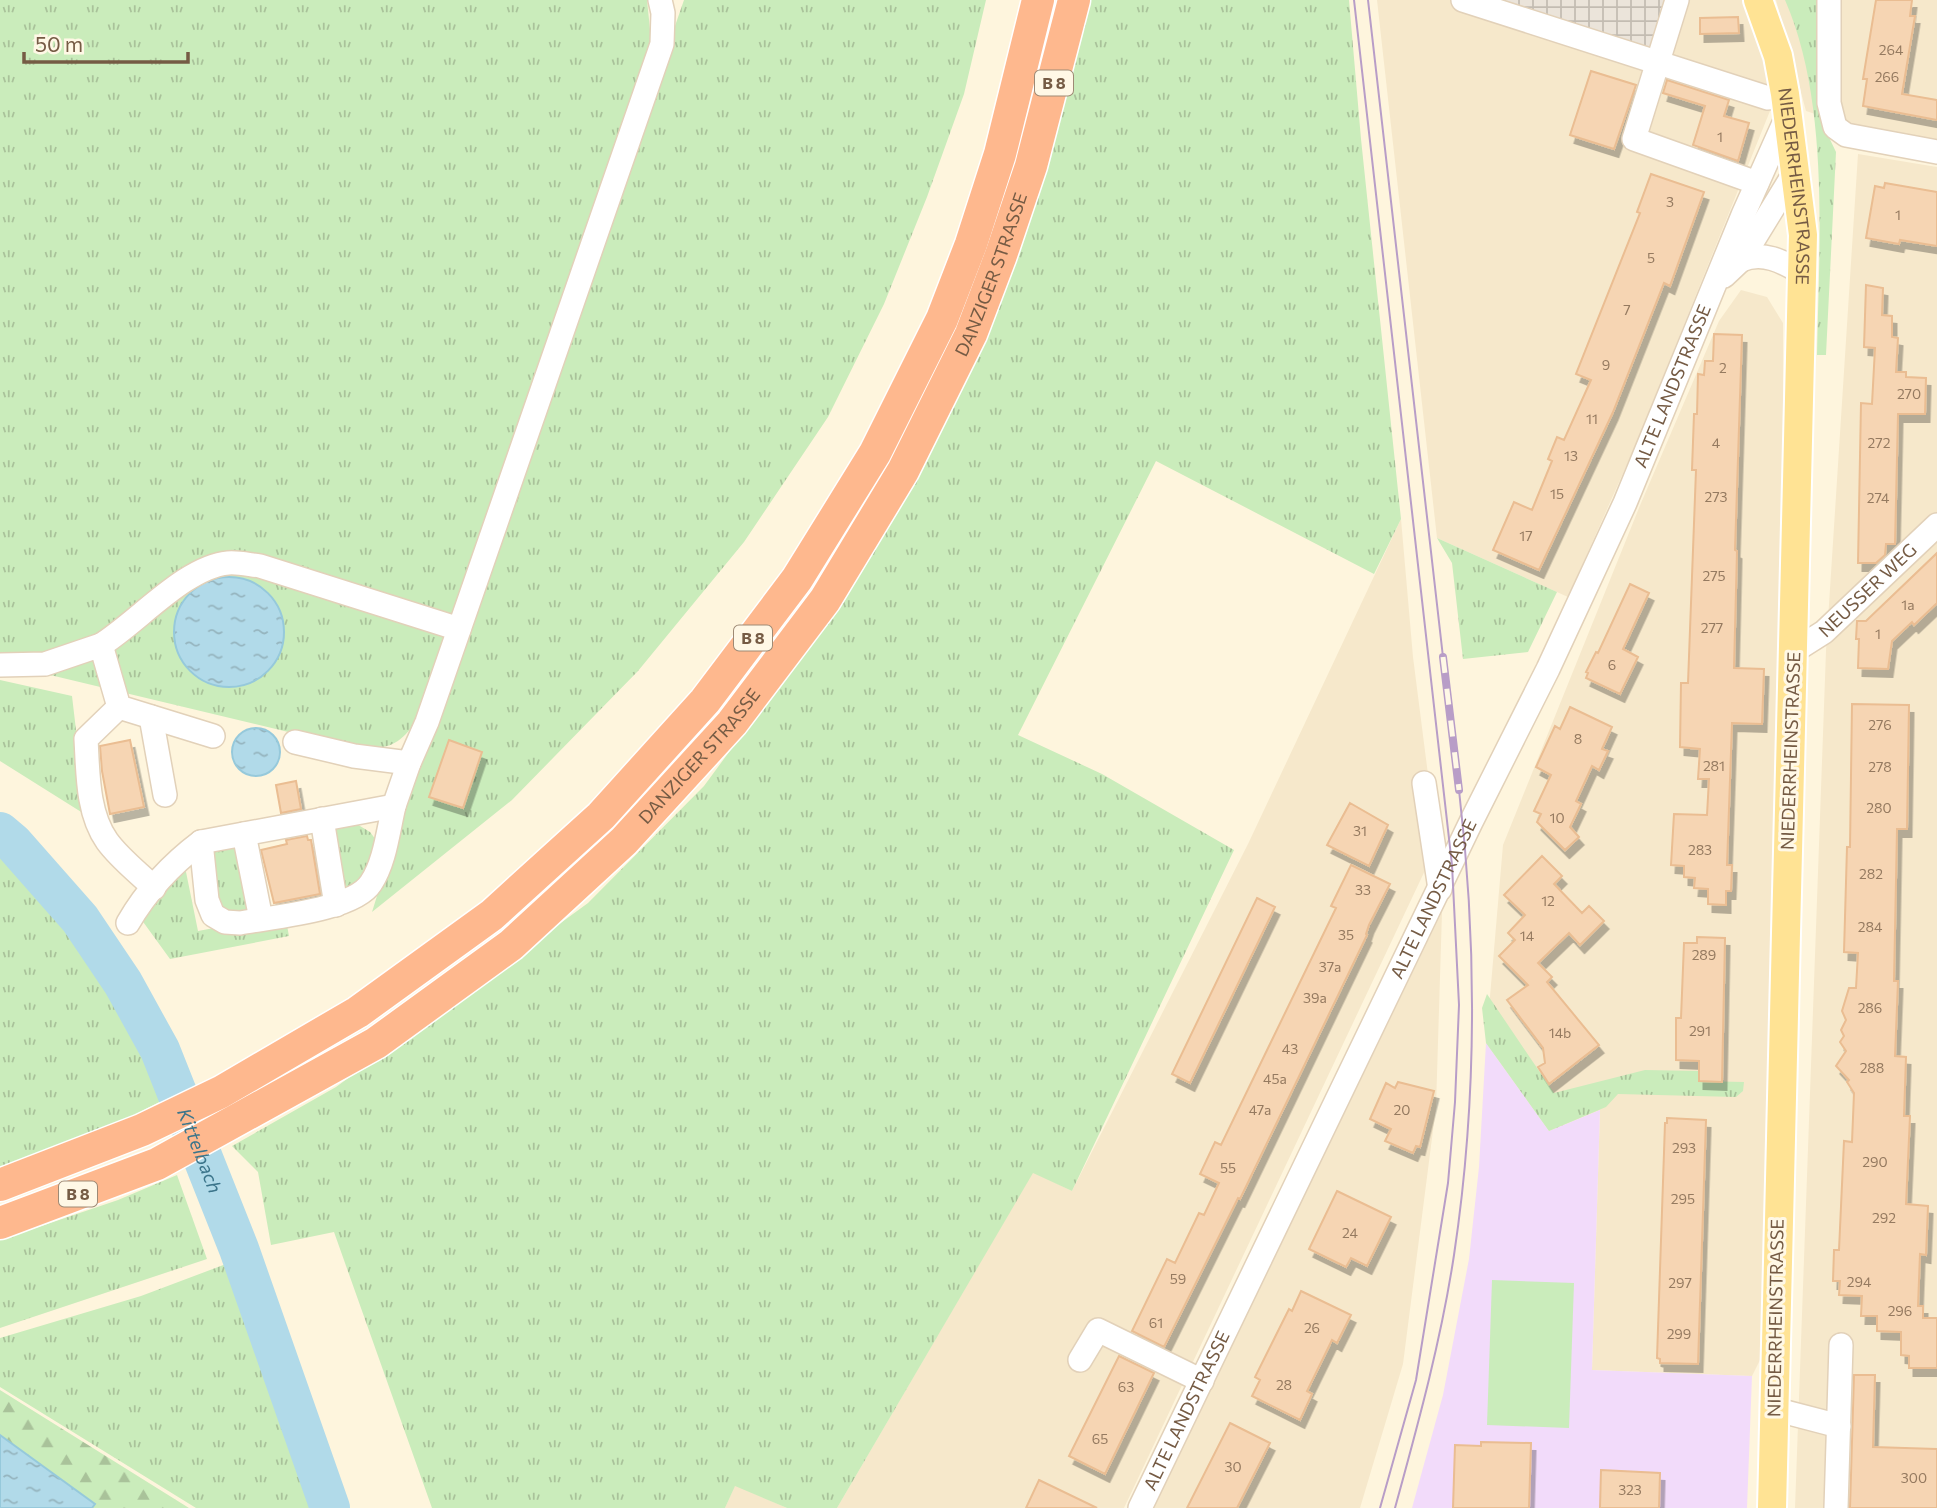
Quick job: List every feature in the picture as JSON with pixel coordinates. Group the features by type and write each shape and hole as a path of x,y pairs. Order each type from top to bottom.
{"highway":[{"name":"DANZIGER STRASSE","path":"0,1185 142,1130 221,1091 358,1012 492,915 609,807 705,701 797,579 875,453 942,319 971,244 1000,154 1038,0"},
{"name":"DANZIGER STRASSE","path":"0,1223 156,1164 376,1043 511,945 624,841 732,723 825,600 904,471 971,334 1002,255 1031,166 1074,0"}],"main road":[{"name":"NIEDERRHEINSTRASSE","path":"1758,0 1778,57 1778,105 1795,172 1803,235 1772,1508"}],"street":[{"path":"201,842 207,900 213,915 225,922 240,923 336,905 359,897 371,884 379,866 394,806 427,722 662,44 663,13 660,0"},
{"path":"1463,0 1658,62 1778,105"},
{"path":"1676,0 1634,139 1756,183"},
{"path":"1829,0 1829,103 1835,127 1846,135 1937,152"},
{"name":"ALTE LANDSTRASSE","path":"1140,1508 1625,503 1756,183 1778,105"},
{"name":"ALTE LANDSTRASSE","path":"1715,285 1741,260 1795,172"},
{"path":"1741,260 1754,255 1773,258 1802,273"},
{"name":"NEUSSER WEG","path":"1794,651 1824,632 1937,525"},
{"path":"0,665 45,664 101,645 122,632 200,571 228,563 261,566 459,629"},
{"path":"101,645 119,707"},
{"path":"119,707 213,736"},
{"path":"119,707 86,739 88,779 96,818 106,840 155,888"},
{"path":"151,717 165,795"},
{"path":"295,742 354,756 409,763"},
{"path":"1424,783 1440,890"},
{"path":"128,923 135,910 180,858 201,842 394,806"},
{"path":"321,819 336,905"},
{"path":"244,834 261,919"},
{"path":"1080,1360 1098,1330 1202,1381"},
{"path":"1836,1508 1841,1345"},
{"path":"1774,1409 1839,1426"}],"shaded area":[{"path":"1377,0 1454,0 1774,101 1636,444 1568,597 1437,538"},
{"path":"1469,0 1672,0 1655,59"},
{"path":"1680,0 1745,0 1767,55 1771,93 1663,60"},
{"path":"1776,0 1937,0 1937,144 1876,134 1806,111"},
{"path":"1858,154 1937,167 1937,1508 1795,1508 1826,651"},
{"path":"1741,290 1767,297 1783,323 1783,631 1766,1348 1752,1376 1592,1370 1600,1110 1549,1131 1486,1043 1503,845 1641,503 1719,321"},
{"path":"1401,519 1413,657 1437,845 1124,1508 837,1508 1033,1172 1072,1191 1248,844"},
{"path":"1442,912 1436,1107 1403,1364 1360,1508 1153,1508"},
{"path":"1486,1043 1549,1131 1600,1110 1592,1370 1752,1376 1747,1508 1412,1508 1443,1395 1469,1259 1479,1167"},
{"path":"735,1485 787,1508 725,1508"}],"green space":[{"path":"0,0 647,0 651,39 644,65 417,720 403,737 389,746 351,747 0,663"},
{"path":"684,0 986,0 964,94 884,304 828,417 744,542 638,671 512,800 372,912 414,777"},
{"path":"1089,0 1349,0 1401,519 1374,574 1156,461 1018,735 1102,774 1234,850 1072,1191 1033,1173 837,1508 787,1508 735,1486 725,1508 432,1508 334,1232 271,1245 258,1172 232,1146 336,1087 588,903 704,786 810,642 984,339 1014,265 1037,195 1063,109"},
{"path":"1785,0 1819,0 1820,66 1816,100 1824,127 1836,152 1826,355 1817,355 1820,221 1815,128 1809,83 1799,40"},
{"path":"1437,538 1557,592 1528,652 1463,659 1452,563"},
{"path":"0,680 72,696 86,815 0,761"},
{"path":"355,823 370,832 376,840 367,878 349,888 341,882 333,827"},
{"path":"0,839 61,905 91,945 140,1030 169,1097 104,1131 0,1171"},
{"path":"231,845 242,850 254,913 247,916 217,909 212,851"},
{"path":"185,867 198,931 285,915 289,936 170,959 141,919"},
{"path":"1487,994 1554,1093 1645,1070 1699,1071 1699,1081 1744,1082 1743,1091 1736,1097 1618,1094 1606,1107 1549,1131 1486,1043 1482,1008"},
{"path":"177,1175 207,1259 0,1328 0,1240 118,1200"},
{"path":"234,1261 324,1508 196,1508 0,1387 0,1338 141,1296"},
{"path":"1492,1280 1574,1283 1569,1428 1487,1425"},
{"path":"0,1390 189,1508 92,1508 94,1503 0,1435"}],"water":[{"path":"229,577 250,581 268,593 280,611 284,632 280,653 268,671 250,683 229,687 208,683 190,671 178,653 174,632 178,611 190,593 208,581"},
{"path":"256,728 273,735 280,752 273,769 256,776 239,769 232,752 239,735"},
{"path":"0,1435 95,1504 92,1508 0,1508"}],"building":[{"path":"1876,0 1912,0 1910,16 1915,16 1902,94 1937,100 1937,120 1863,106 1867,79 1863,79"},
{"path":"1738,17 1739,33 1700,34 1700,18"},
{"path":"1591,71 1636,85 1614,149 1570,135"},
{"path":"1667,80 1729,100 1724,116 1749,123 1738,161 1693,145 1705,106 1663,93"},
{"path":"1651,174 1704,192 1670,286 1664,283 1613,412 1539,570 1493,550 1514,502 1532,510 1552,461 1548,459 1557,437 1564,440 1591,380 1576,374 1640,213 1637,212"},
{"path":"1885,183 1937,192 1937,246 1900,240 1899,244 1866,238 1875,186 1884,188"},
{"path":"1866,285 1883,288 1882,315 1892,316 1892,337 1898,338 1896,372 1906,372 1906,377 1926,378 1925,414 1898,414 1895,544 1886,544 1885,555 1876,563 1858,563 1861,403 1872,404 1875,348 1864,347"},
{"path":"1714,334 1742,335 1734,668 1764,669 1762,724 1732,723 1727,865 1732,865 1731,891 1726,891 1726,905 1708,904 1708,889 1694,888 1695,878 1684,877 1684,866 1671,865 1674,814 1707,815 1709,779 1698,779 1700,749 1680,747 1681,683 1688,683 1696,470 1692,470 1694,414 1697,414 1698,374 1704,375 1705,361 1713,361"},
{"path":"1937,553 1937,603 1892,641 1888,669 1858,668 1857,621 1866,621"},
{"path":"1630,584 1649,593 1623,649 1638,657 1620,694 1586,678 1586,672 1596,652 1598,653"},
{"path":"1852,704 1909,705 1907,829 1897,829 1894,981 1898,981 1895,1056 1906,1057 1904,1116 1910,1116 1906,1204 1928,1206 1926,1255 1920,1254 1918,1306 1923,1306 1923,1318 1937,1318 1937,1368 1909,1368 1909,1356 1901,1355 1901,1332 1877,1331 1877,1316 1861,1316 1862,1296 1839,1295 1840,1281 1833,1281 1834,1250 1839,1250 1844,1141 1852,1142 1854,1093 1847,1082 1849,1080 1836,1066 1846,1051 1840,1042 1844,1036 1841,1030 1846,1020 1842,1011 1849,988 1856,988 1858,953 1844,952 1847,847 1850,847"},
{"path":"1570,707 1612,727 1602,749 1608,751 1599,770 1592,766 1576,801 1581,804 1570,827 1579,837 1565,850 1537,822 1541,814 1534,811 1551,775 1536,767 1555,726 1560,729"},
{"path":"130,740 144,807 110,814 100,746"},
{"path":"449,740 482,752 463,808 429,797"},
{"path":"296,781 301,809 281,813 276,785"},
{"path":"1350,803 1388,825 1369,866 1327,845"},
{"path":"307,836 308,840 311,840 320,894 274,903 261,850 287,844 286,840"},
{"path":"1542,856 1562,876 1554,884 1582,913 1589,906 1604,921 1580,945 1569,933 1538,963 1552,977 1547,982 1599,1045 1549,1084 1538,1067 1545,1063 1543,1048 1507,1000 1528,985 1499,956 1515,940 1508,933 1525,915 1504,895"},
{"path":"1351,865 1390,884 1240,1199 1238,1198 1164,1347 1132,1331 1167,1259 1175,1263 1199,1213 1204,1215 1219,1183 1200,1174 1215,1142 1221,1145 1336,908 1331,906"},
{"path":"1257,898 1275,907 1190,1083 1172,1074"},
{"path":"1697,937 1725,938 1722,1082 1699,1081 1699,1061 1676,1060 1676,1018 1681,1018 1684,943 1697,943"},
{"path":"1398,1082 1434,1091 1420,1147 1416,1146 1413,1153 1385,1141 1391,1129 1370,1119 1386,1083 1395,1088"},
{"path":"1667,1118 1706,1120 1698,1364 1660,1363 1657,1358"},
{"path":"1337,1191 1391,1217 1367,1266 1351,1258 1346,1267 1309,1249"},
{"path":"1301,1291 1351,1315 1337,1343 1332,1340 1307,1391 1312,1394 1300,1420 1252,1396 1260,1380 1255,1377"},
{"path":"1119,1356 1154,1373 1105,1474 1069,1456"},
{"path":"1854,1375 1875,1375 1873,1447 1937,1449 1937,1508 1850,1508"},
{"path":"1230,1423 1270,1443 1237,1508 1187,1508"},
{"path":"1481,1442 1531,1443 1529,1508 1453,1508 1455,1445 1481,1446"},
{"path":"1601,1470 1660,1473 1659,1508 1600,1508"},
{"path":"1039,1480 1097,1508 1026,1508"}],"waterway":[{"name":"Kittelbach","path":"0,832 13,843 80,919 123,983 160,1050 239,1249 330,1508"}],"tram line":[{"path":"1354,0 1452,865 1459,1005 1448,1183 1416,1380 1380,1508"},
{"path":"1368,0 1443,657"},
{"path":"1395,1508 1443,1319 1462,1197 1472,1023 1469,906 1459,790"}],"railway":[{"path":"1443,657 1459,790"}]}
